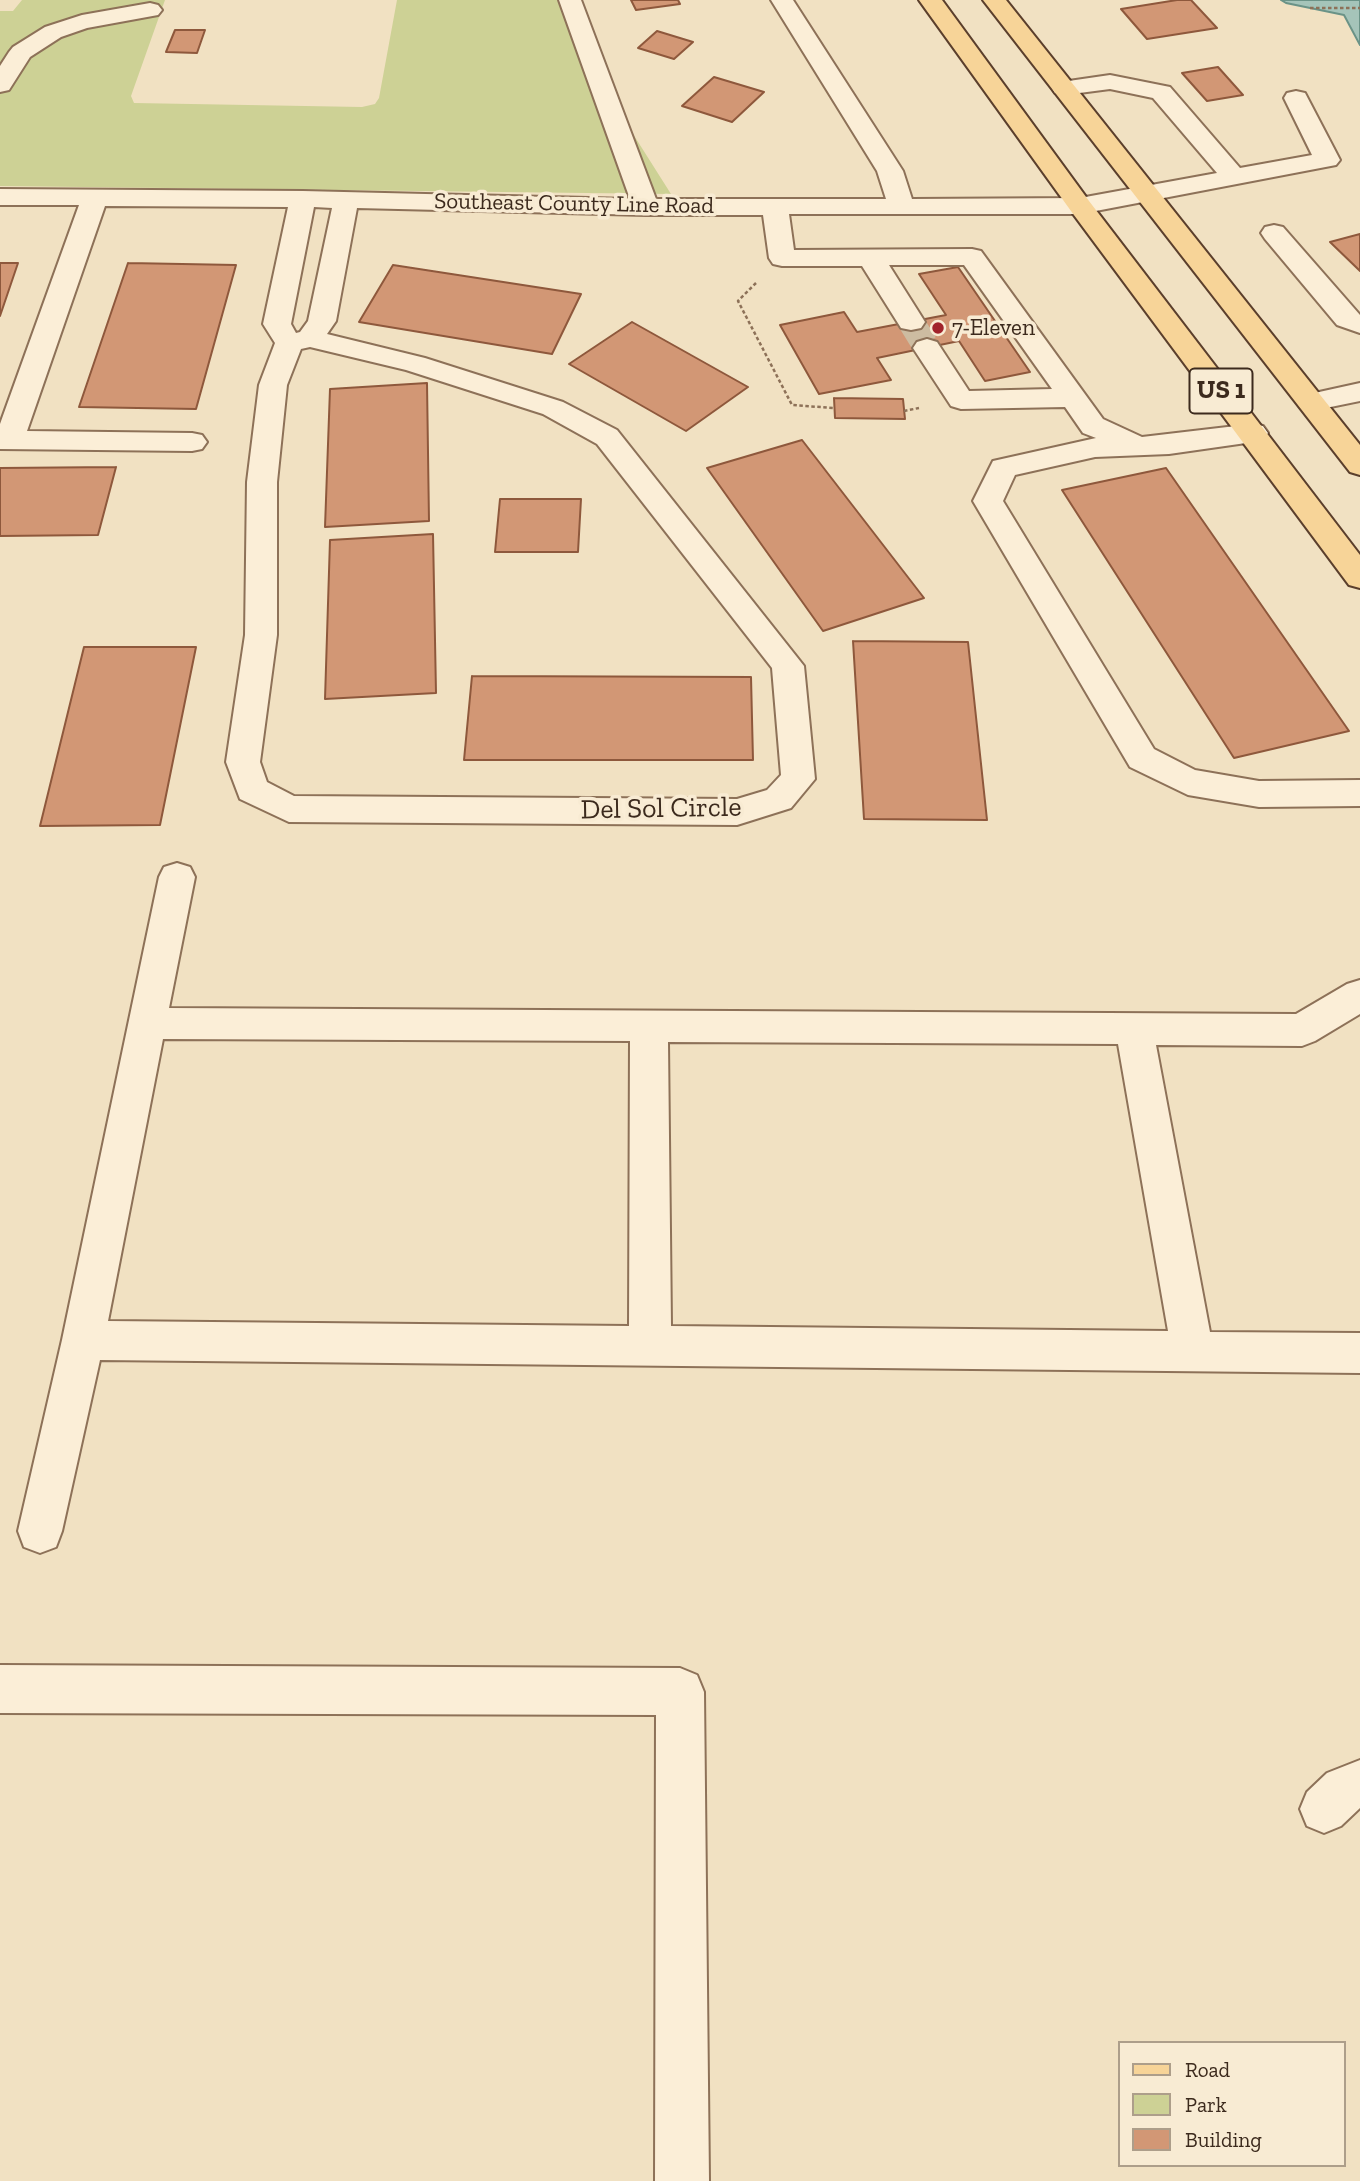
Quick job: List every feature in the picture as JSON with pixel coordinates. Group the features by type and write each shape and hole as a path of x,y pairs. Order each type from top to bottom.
{"main road":[{"name":"US 1","path":"930,0 1080,206 1360,577"},
{"name":"US 1","path":"994,0 1360,465"}],"street":[{"path":"570,0 646,207"},
{"path":"782,0 890,171 902,207"},
{"path":"0,85 20,51 52,33 82,22 150,10"},
{"path":"1064,88 1110,82 1161,92 1234,177"},
{"name":"Southeast County Line Road","path":"0,197 303,199 646,207 1080,206 1327,160 1296,98"},
{"path":"95,198 4,440 192,442"},
{"path":"299,341 277,324 303,199"},
{"name":"Del Sol Circle","path":"299,341 415,364 553,408 607,437 788,666 798,779 779,799 737,813 289,809 252,790 243,762 261,635 262,481 273,385 299,341 322,321 346,200"},
{"path":"775,208 782,258 972,257 1093,426 1138,446"},
{"path":"1275,233 1347,319 1360,325"},
{"path":"870,257 911,322"},
{"path":"285,289 329,288"},
{"path":"927,348 961,400 1073,398"},
{"path":"1311,402 1360,392"},
{"path":"1253,433 1169,445 1095,447 1003,468 988,501 1142,758 1188,782 1259,794 1360,793"},
{"path":"40,1531 83,1340 177,877"},
{"path":"146,1023 1302,1030 1360,995"},
{"path":"649,1028 650,1345"},
{"path":"1134,1029 1194,1351"},
{"path":"83,1340 1360,1353"},
{"path":"0,1689 680,1692 682,2181"}],"path":[{"path":"1310,8 1360,8"},
{"path":"782,258 738,301 792,405 834,408"}],"green space":[{"path":"22,0 165,0 131,96 134,103 362,107 375,104 379,98 397,0 565,0 621,115 671,194 0,186 0,11 13,11"}],"water":[{"path":"1281,0 1360,0 1360,45 1344,15"}],"building":[{"path":"631,0 678,0 680,4 636,10"},
{"path":"1191,0 1217,28 1147,39 1121,9"},
{"path":"175,30 205,30 197,53 166,52"},
{"path":"657,31 693,42 674,59 638,48"},
{"path":"1218,67 1243,95 1207,101 1182,73"},
{"path":"714,77 764,92 732,122 682,106"},
{"path":"1360,234 1360,271 1330,242"},
{"path":"0,263 18,263 0,316"},
{"path":"128,263 236,265 196,409 79,407"},
{"path":"393,265 581,294 552,354 359,322"},
{"name":"7-Eleven","path":"958,267 1030,372 985,381 959,341 877,358 891,380 819,394 780,325 844,312 857,332 946,315 919,274"},
{"path":"632,322 748,387 686,431 569,364"},
{"path":"427,383 429,521 325,527 330,389"},
{"path":"834,398 903,399 905,419 835,418"},
{"path":"802,440 924,598 823,631 707,468"},
{"path":"116,467 98,535 0,536 0,468"},
{"path":"1166,468 1349,731 1234,758 1062,490"},
{"path":"500,499 581,499 578,552 495,552"},
{"path":"433,534 436,693 325,699 330,540"},
{"path":"853,641 968,642 987,820 864,819"},
{"path":"84,647 196,647 160,825 40,826"},
{"path":"472,676 751,677 753,760 464,760"}],"tunnel":[{"path":"911,322 927,348"}],"place":[{"name":"7-Eleven","path":"938,328"}]}
